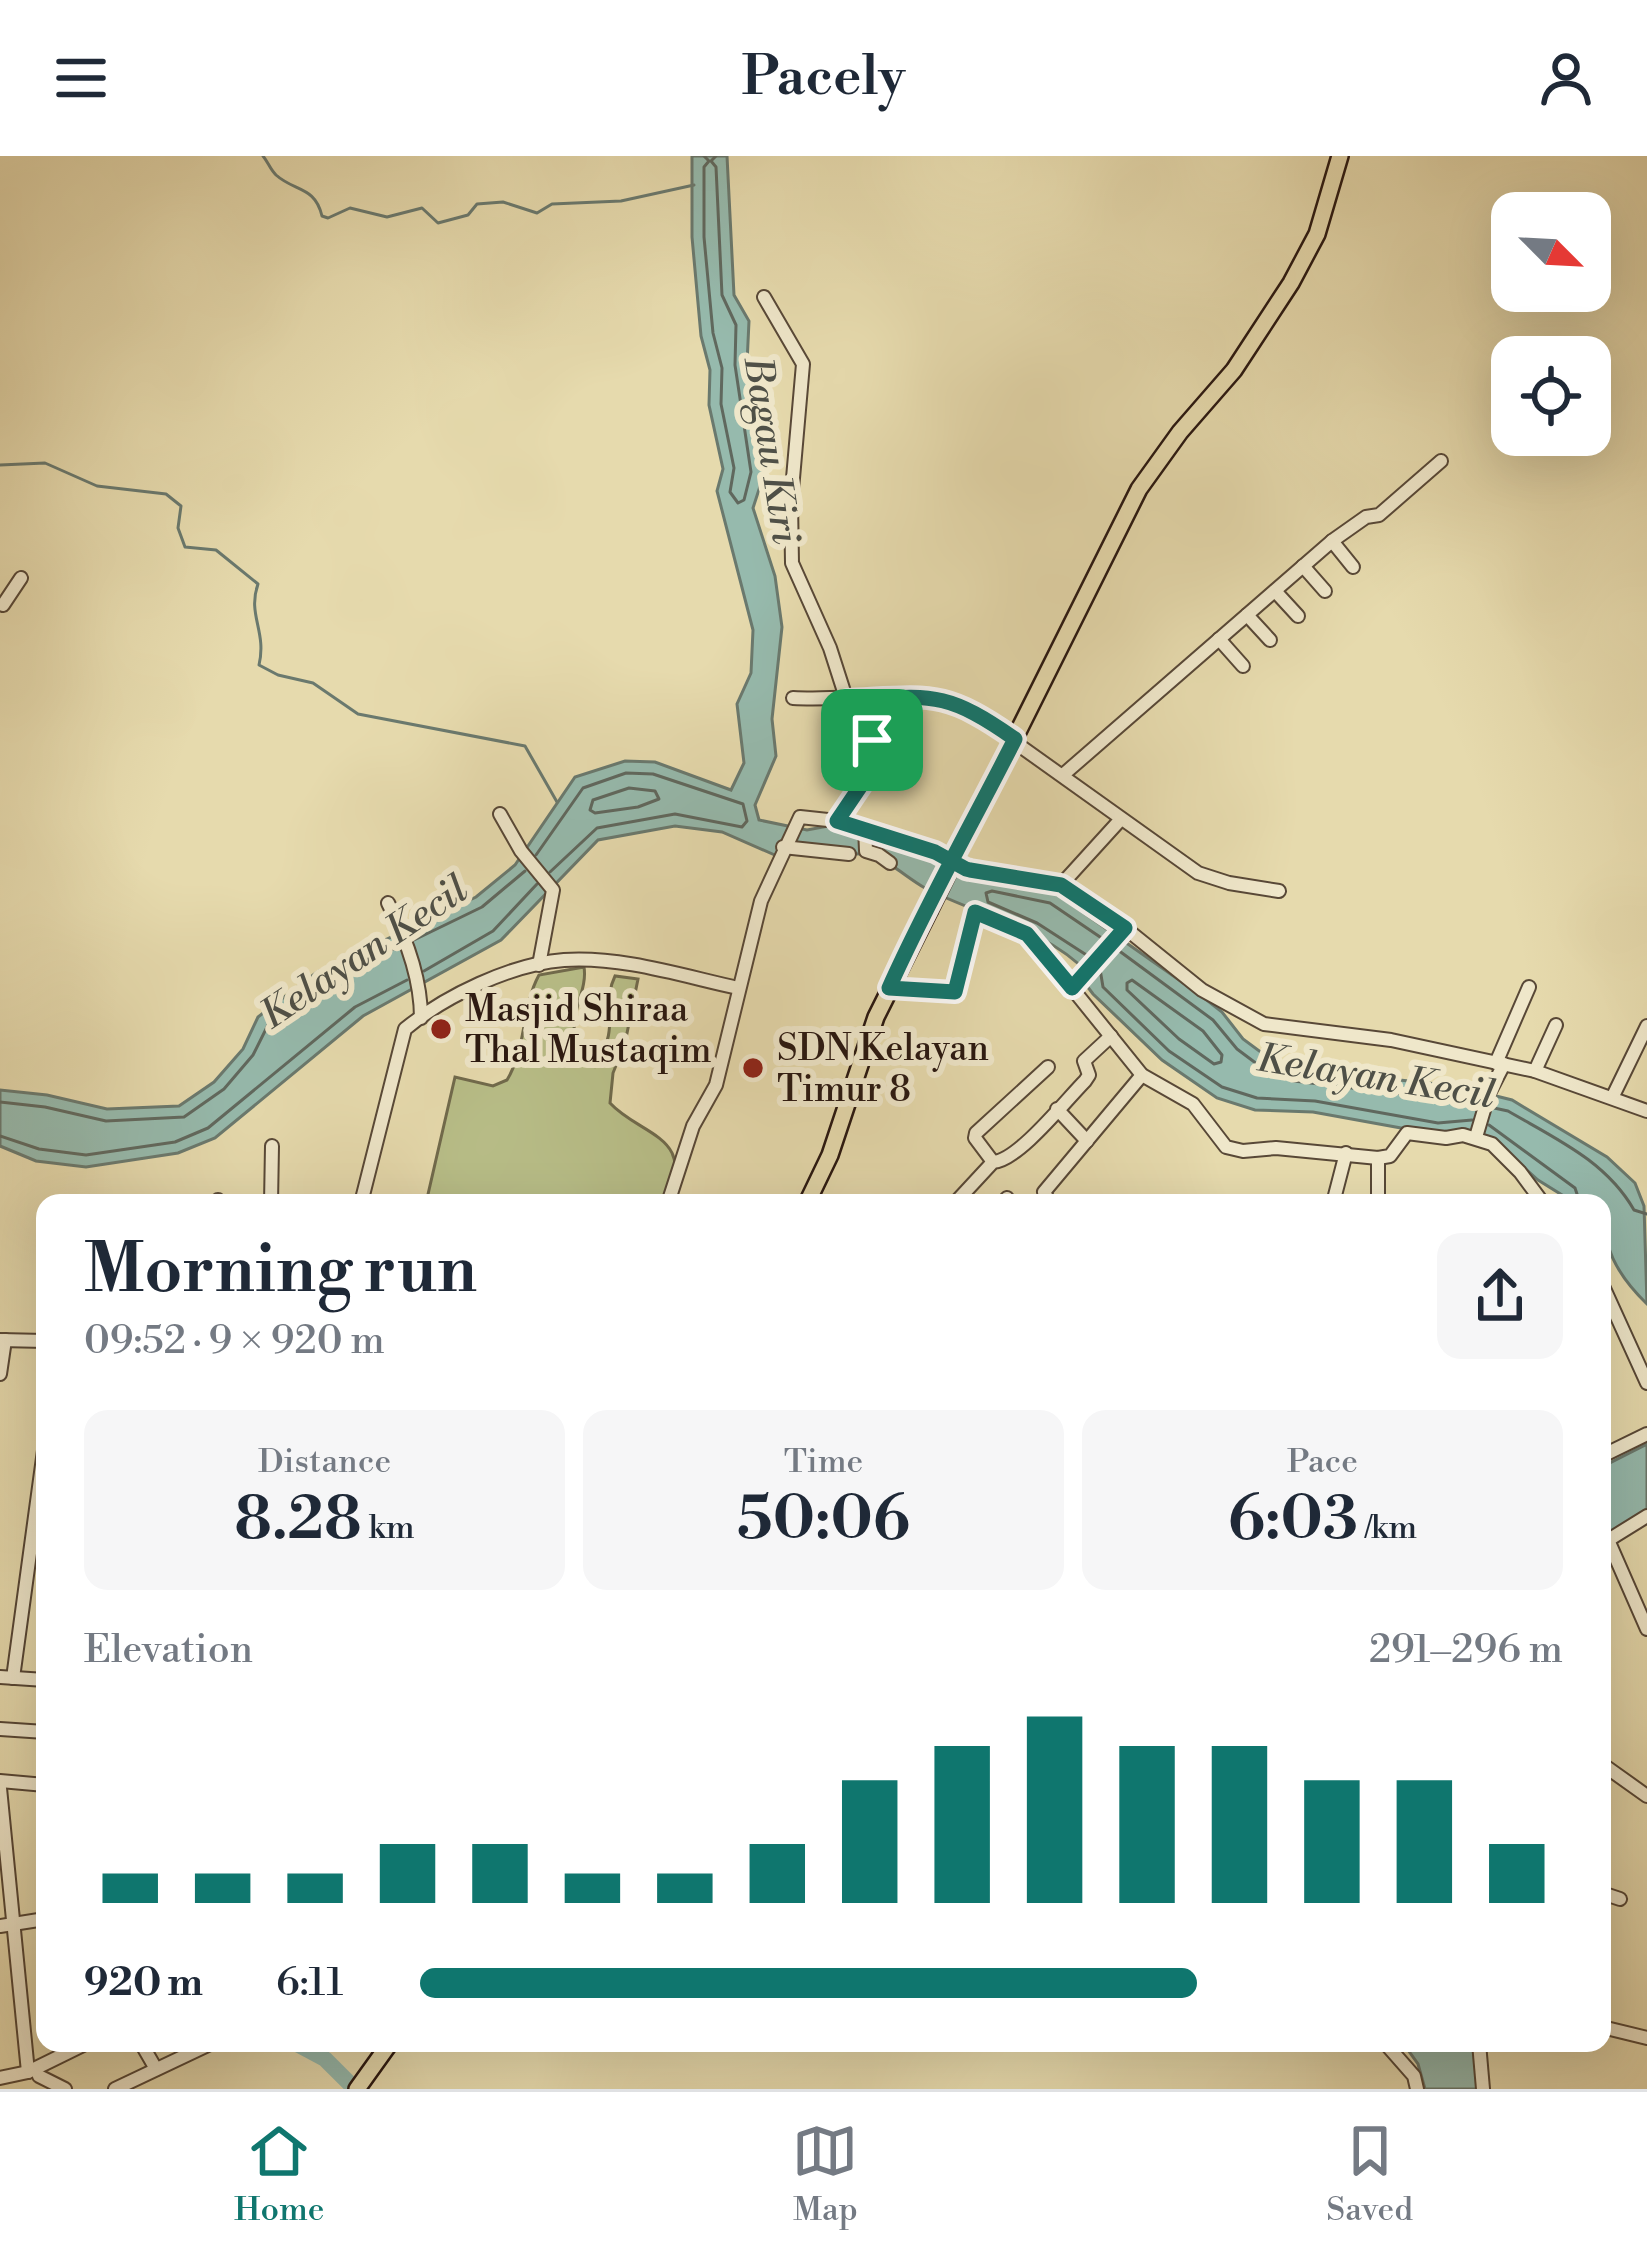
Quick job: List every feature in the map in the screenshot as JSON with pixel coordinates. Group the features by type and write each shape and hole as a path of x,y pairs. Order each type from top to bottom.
{"main road":[{"path":"812,1194 889,988 1139,489 1234,370 1292,283 1317,234 1340,156"},
{"path":"365,2085 385,2052"},
{"path":"365,2085 392,2052"}],"street":[{"path":"764,297 803,360 791,501 792,563 848,700 872,740 853,766 862,784 837,821"},
{"path":"1064,774 1332,541 1378,515 1441,460"},
{"path":"1332,541 1353,567"},
{"path":"1303,566 1325,591"},
{"path":"1,605 21,578"},
{"path":"1275,591 1298,616"},
{"path":"1247,615 1270,640"},
{"path":"1219,639 1243,666"},
{"path":"793,698 935,697 964,706 1198,873 1279,891"},
{"path":"500,814 553,896 538,965"},
{"path":"671,1194 693,1126 716,1085 761,901 783,847 803,816 866,829 935,852 970,870 1061,885 1202,989 1264,1024 1391,1040 1535,1071 1647,1111"},
{"path":"1061,885 1121,819"},
{"path":"866,829 866,851 890,863"},
{"path":"783,847 849,854"},
{"path":"388,903 404,936 421,1018"},
{"path":"889,988 955,992 975,912 1027,934 1076,983 1142,1075 1193,1104 1226,1147 1378,1158 1390,1156 1407,1133 1435,1138 1476,1135 1504,1154 1536,1194"},
{"path":"1076,983 1124,930"},
{"path":"363,1194 399,1043 408,1025 484,983 538,965 571,960 629,966 738,988"},
{"path":"1476,1135 1528,987"},
{"path":"1535,1071 1556,1024"},
{"path":"1613,1096 1647,1026"},
{"path":"964,1194 993,1162 1003,1162 1088,1078 1084,1061 1111,1036"},
{"path":"993,1162 976,1133 1048,1067"},
{"path":"1045,1194 1142,1075"},
{"path":"1057,1109 1087,1141"},
{"path":"272,1146 272,1194"},
{"path":"1336,1194 1346,1154"},
{"path":"1378,1158 1378,1194"},
{"path":"1611,1304 1647,1383"},
{"path":"0,1374 3,1340 36,1341"},
{"path":"1611,1452 1647,1434"},
{"path":"7,1677 36,1498"},
{"path":"1611,1538 1647,1516"},
{"path":"1611,1554 1647,1629"},
{"path":"0,1729 36,1731"},
{"path":"1611,1770 1647,1796"},
{"path":"36,1785 0,1784 6,1926 36,2076"},
{"path":"1611,1896 1620,1899"},
{"path":"6,1926 36,1921"},
{"path":"1611,2029 1647,2038"},
{"path":"36,2076 69,2052"},
{"path":"146,2052 156,2069"},
{"path":"115,2089 193,2052"},
{"path":"1393,2052 1414,2076 1417,2089"},
{"path":"1480,2052 1483,2089"},
{"path":"0,2078 36,2076 64,2089"}],"green space":[{"path":"584,967 574,1031 577,1043 595,1066 608,1039 615,976 638,979 625,1043 613,1073 610,1103 671,1151 675,1164 666,1194 428,1194 455,1077 493,1086 507,1080 539,975"}],"water":[{"name":"Kelayan Kecil","path":"692,156 727,156 734,295 749,321 747,364 764,474 753,508 775,576 782,627 772,719 776,756 755,805 759,820 807,830 839,824 903,844 964,873 1054,892 1199,994 1270,1059 1296,1069 1456,1086 1512,1100 1607,1157 1635,1183 1644,1206 1647,1304 1613,1258 1611,1194 1561,1194 1500,1146 1313,1112 1255,1110 1217,1098 1162,1060 1093,994 1087,986 1089,974 1072,958 1032,934 925,888 869,855 777,856 722,832 675,826 598,840 501,940 363,1016 215,1138 178,1153 86,1167 36,1161 0,1146 0,1090 107,1109 179,1106 214,1082 243,1049 258,1017 317,972 476,897 515,865 575,777 625,761 655,762 731,790 744,763 737,704 751,673 753,630 717,491 723,469 709,405 710,370 701,336 692,237"},
{"path":"1647,1444 1647,1511 1611,1532 1611,1462"},
{"path":"1409,2052 1476,2052 1478,2089 1425,2089"}],"waterway":[{"path":"263,156 276,175 309,194 328,218 350,208 387,217 422,208 438,223 468,215 477,204 503,202 537,213 552,204 621,201 694,185"},
{"path":"0,465 45,463 97,486 166,494 181,506 178,528 185,547 216,550 258,584 259,665 313,683 358,714 525,746 557,802"},
{"path":"312,2052 355,2089"}],"place":[{"name":"Masjid Shiraa Thal Mustaqim","path":"441,1029"},
{"name":"SDN Kelayan Timur 8","path":"753,1068"}],"route":[{"path":"872,740 848,700 935,697 964,706 1015,739 962,844 928,911 895,974 889,988 955,992 975,912 1027,934 1072,988 1125,928 1061,885 966,869 935,852 837,821 862,784 853,766 872,740"}],"water label":[{"name":"Bagau Kiri","path":"773,450"}]}
